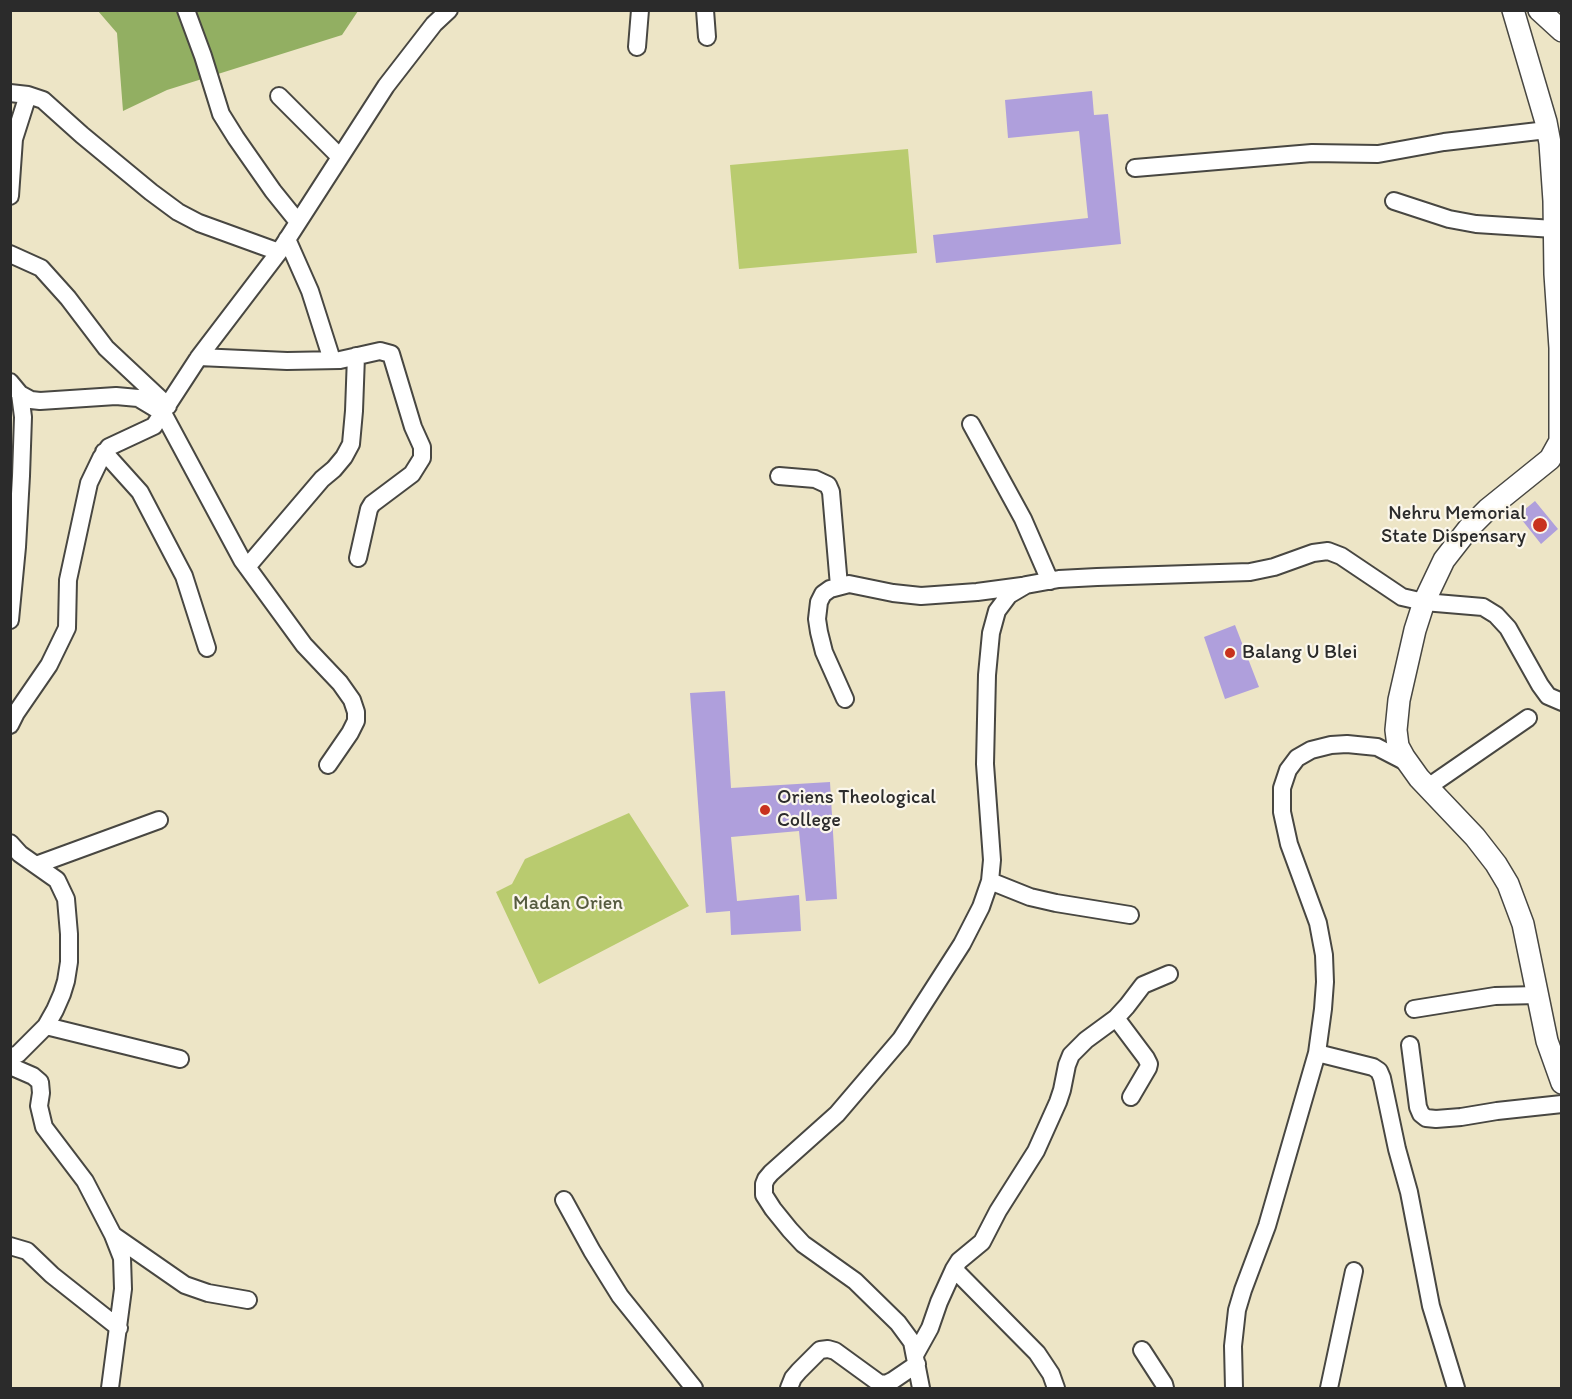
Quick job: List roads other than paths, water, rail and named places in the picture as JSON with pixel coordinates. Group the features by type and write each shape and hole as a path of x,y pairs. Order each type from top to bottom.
{"street":[{"path":"186,10 221,114 273,191 298,222"},
{"path":"12,718 49,665 67,628 68,580 76,542 89,483 104,453 109,447 154,426 199,357 283,245 386,86 435,24 449,10"},
{"path":"637,47 640,10"},
{"path":"705,10 707,37"},
{"path":"1513,10 1547,130 1551,163 1560,348 1561,442 1550,459 1488,509 1469,528 1444,560 1424,602 1407,661 1396,730 1398,746 1408,763 1475,837 1508,884 1523,924 1547,1041 1562,1083"},
{"path":"1539,10 1562,31"},
{"path":"10,93 28,95 42,100 178,212 207,226 283,245 310,291 332,360"},
{"path":"10,196 14,139 28,95"},
{"path":"279,96 340,157"},
{"path":"1135,168 1312,153 1378,154 1444,142 1547,130"},
{"path":"1394,201 1449,219 1476,224 1554,229"},
{"path":"10,254 41,268 106,348 165,410 242,560 304,645 340,683 352,700 356,721 328,765"},
{"path":"199,357 340,360 380,351 391,354 423,452 412,474 372,504 358,558"},
{"path":"247,567 322,479 334,469 351,444 356,356"},
{"path":"15,388 31,400 116,396 138,398 165,410"},
{"path":"10,620 17,547 23,417 15,388"},
{"path":"972,424 1023,519 1050,581"},
{"path":"104,453 140,492 184,576 207,648"},
{"path":"779,476 815,478 828,485 831,492 839,586"},
{"path":"845,699 824,652 817,619 819,602 823,594 839,586 849,584 921,596 977,592 1050,581 1097,577 1250,572 1274,567 1313,553 1328,551 1341,556 1402,597 1424,602 1482,607 1496,615 1508,628 1548,696 1562,702"},
{"path":"921,1389 912,1342 898,1323 855,1281 803,1244 764,1195 764,1184 771,1173 837,1114 901,1039 962,944 981,907 990,882 992,860 985,764 987,675 991,633 997,611 1010,595 1026,585"},
{"path":"1428,787 1528,718"},
{"path":"1234,1389 1233,1347 1238,1310 1243,1290 1267,1226 1317,1053 1324,991 1324,956 1318,923 1289,844 1282,812 1282,788 1288,770 1297,758 1311,750 1331,745 1377,747 1408,763"},
{"path":"36,865 159,820"},
{"path":"10,843 20,854 57,880 66,899 69,934 69,962 62,994 46,1026 18,1054 10,1058"},
{"path":"990,882 1030,897 1130,915"},
{"path":"789,1389 793,1378 820,1350 835,1351 879,1383 886,1384 892,1382 916,1359 954,1269 959,1261 981,1242 1036,1151 1058,1102 1071,1055 1086,1040 1116,1018 1143,985 1169,974"},
{"path":"1414,1009 1495,996 1538,995"},
{"path":"1116,1018 1149,1064 1131,1097"},
{"path":"46,1026 180,1059"},
{"path":"1410,1046 1418,1107 1426,1118 1461,1117 1562,1104"},
{"path":"1317,1053 1374,1067 1382,1077 1397,1149 1409,1192 1431,1305 1456,1389"},
{"path":"10,1066 33,1076 40,1082 39,1106 44,1127 85,1181 113,1235 122,1258 123,1289 110,1389"},
{"path":"564,1200 620,1296 694,1389"},
{"path":"113,1235 185,1285 208,1293 248,1300"},
{"path":"10,1246 27,1251 52,1275 118,1328"},
{"path":"954,1269 1037,1353 1051,1374 1056,1389"},
{"path":"1329,1389 1354,1270"},
{"path":"1142,1350 1165,1389"}],"place":[{"name":"Nehru Memorial State Dispensary","path":"1540,525"},
{"name":"Balang U Blei","path":"1230,653"},
{"name":"Oriens Theological College","path":"765,810"}],"park label":[{"name":"Madan Orien","path":"568,904"}]}
